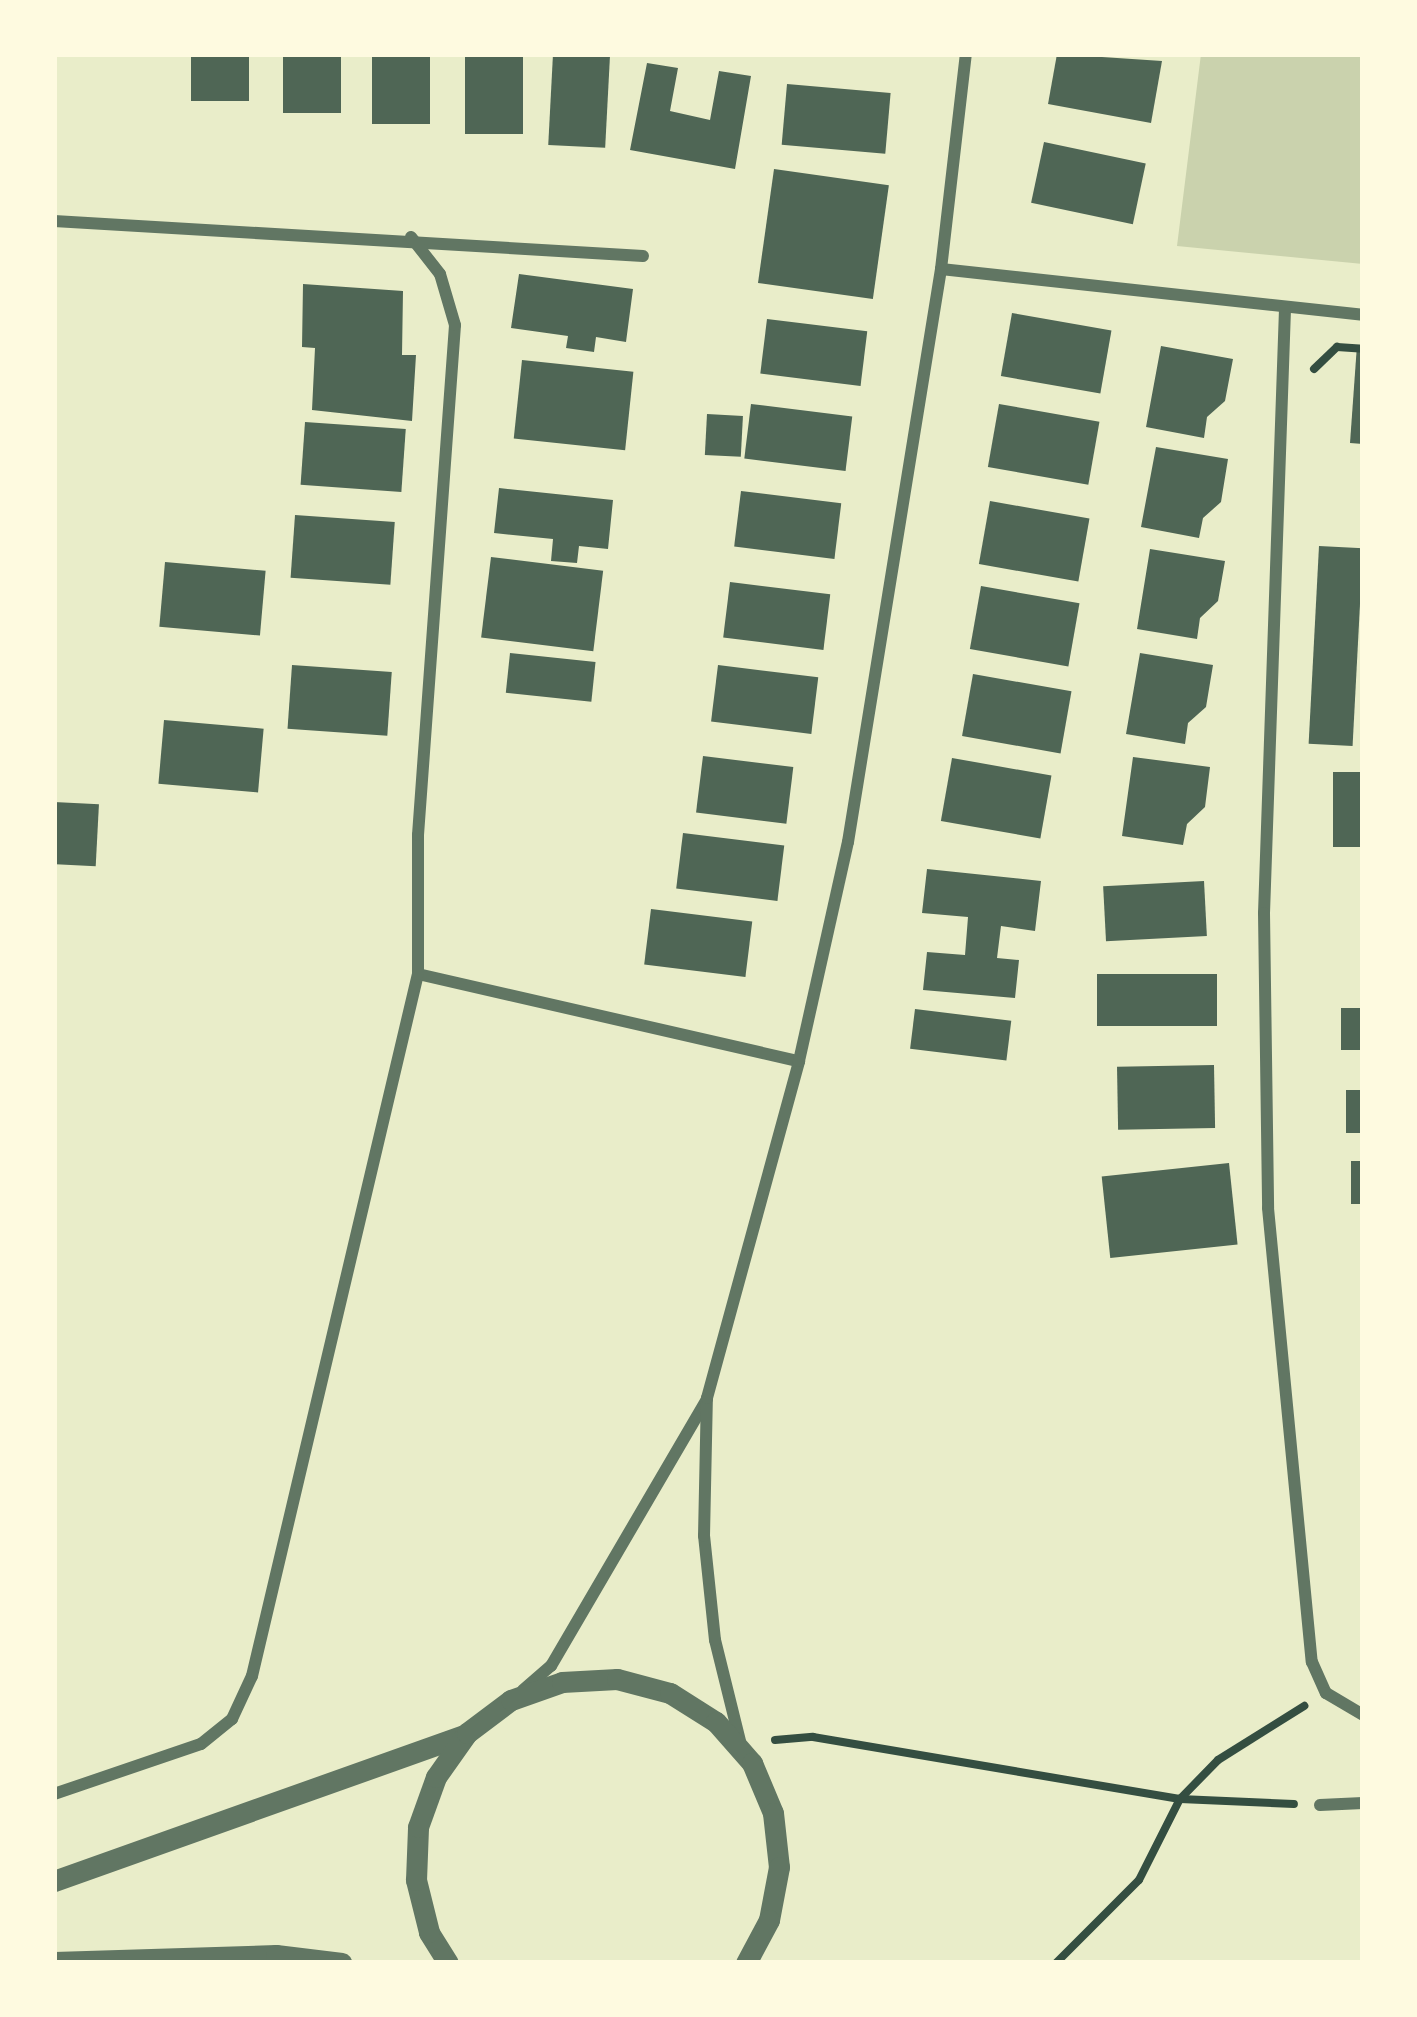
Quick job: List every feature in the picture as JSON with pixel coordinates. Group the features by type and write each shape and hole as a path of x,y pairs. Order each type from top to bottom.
{"street":[{"path":"746,1963 769,1920 779,1867 773,1813 740,1742 715,1640 704,1536 707,1398 799,1061 848,842 941,269 965,54"},
{"path":"54,221 411,237 643,256"},
{"path":"54,1794 200,1744 232,1719 252,1676 418,974 418,835 455,326 440,274 411,237"},
{"path":"941,269 1363,315"},
{"path":"1285,309 1264,913 1268,1208 1312,1661 1326,1693 1363,1715"},
{"path":"418,974 799,1061"},
{"path":"54,1881 466,1733 511,1700 551,1666 707,1398"},
{"path":"511,1700 562,1682 616,1679 652,1688 716,1722 752,1763"},
{"path":"448,1963 429,1932 416,1880 418,1827 436,1777 466,1733"},
{"path":"1320,1805 1363,1803"},
{"path":"54,1961 276,1955 342,1963"}],"path":[{"path":"1309,384 1332,349 1363,349"},
{"path":"1056,1963 1138,1880 1180,1799 1218,1760 1326,1693"},
{"path":"740,1742 813,1737 1180,1799 1320,1805"}],"green space":[{"path":"1201,54 1363,54 1363,264 1177,246"}],"building":[{"path":"191,54 249,54 249,101 191,101"},
{"path":"283,54 341,54 341,113 283,113"},
{"path":"372,54 430,54 430,124 372,124"},
{"path":"465,54 523,54 523,134 465,134"},
{"path":"553,54 610,57 605,148 548,145"},
{"path":"1057,54 1162,61 1151,123 1048,104"},
{"path":"647,63 678,68 670,111 710,120 719,71 751,76 735,169 630,150"},
{"path":"787,84 891,93 885,154 782,145"},
{"path":"1044,142 1146,164 1133,224 1031,203"},
{"path":"774,169 889,185 873,299 758,283"},
{"path":"519,274 633,289 626,342 596,337 594,352 566,348 568,336 511,328"},
{"path":"303,284 403,291 402,355 416,355 412,421 312,410 315,348 302,347"},
{"path":"1012,313 1111,331 1100,394 1001,376"},
{"path":"767,319 867,331 861,386 760,374"},
{"path":"1357,345 1363,345 1363,444 1350,443"},
{"path":"1161,346 1233,359 1225,401 1207,417 1204,438 1146,427"},
{"path":"522,360 633,372 625,450 514,439"},
{"path":"751,404 852,416 846,471 744,459"},
{"path":"999,404 1099,422 1088,485 988,467"},
{"path":"707,414 743,416 741,457 705,455"},
{"path":"305,422 406,429 401,492 301,485"},
{"path":"1156,447 1228,459 1221,502 1203,518 1199,538 1141,527"},
{"path":"499,488 613,500 608,549 579,546 577,563 551,561 553,539 494,533"},
{"path":"741,491 841,503 834,559 734,547"},
{"path":"990,501 1089,519 1078,582 979,564"},
{"path":"295,515 395,522 390,585 291,578"},
{"path":"1319,546 1363,548 1353,746 1309,744"},
{"path":"1150,549 1225,561 1218,601 1200,618 1197,639 1137,629"},
{"path":"491,557 603,571 593,651 481,637"},
{"path":"165,562 266,571 260,636 159,627"},
{"path":"730,582 830,594 823,650 723,638"},
{"path":"981,586 1079,603 1068,666 970,649"},
{"path":"510,653 596,662 591,702 506,693"},
{"path":"1140,653 1213,665 1206,707 1188,723 1185,744 1126,734"},
{"path":"292,665 392,672 387,736 288,729"},
{"path":"718,665 818,677 811,734 711,722"},
{"path":"973,674 1071,691 1061,753 962,736"},
{"path":"164,720 264,729 258,792 158,784"},
{"path":"703,756 793,767 786,824 696,813"},
{"path":"1133,757 1210,767 1205,807 1187,824 1183,845 1122,836"},
{"path":"952,758 1051,776 1040,839 941,821"},
{"path":"1333,772 1363,772 1363,847 1333,847"},
{"path":"54,802 99,804 96,866 54,864"},
{"path":"683,833 784,845 777,901 676,889"},
{"path":"927,869 1041,881 1035,931 1001,926 997,958 1019,960 1015,998 923,990 927,952 965,955 968,917 922,913"},
{"path":"1204,881 1207,936 1106,941 1103,886"},
{"path":"651,909 752,921 745,977 644,965"},
{"path":"1097,974 1217,974 1217,1026 1097,1026"},
{"path":"1341,1008 1363,1008 1363,1050 1341,1050"},
{"path":"915,1009 1011,1021 1006,1061 910,1049"},
{"path":"1214,1065 1215,1128 1118,1130 1117,1067"},
{"path":"1346,1090 1363,1090 1363,1133 1346,1133"},
{"path":"1351,1161 1363,1161 1363,1204 1351,1204"},
{"path":"1229,1163 1238,1245 1110,1258 1102,1176"}]}
